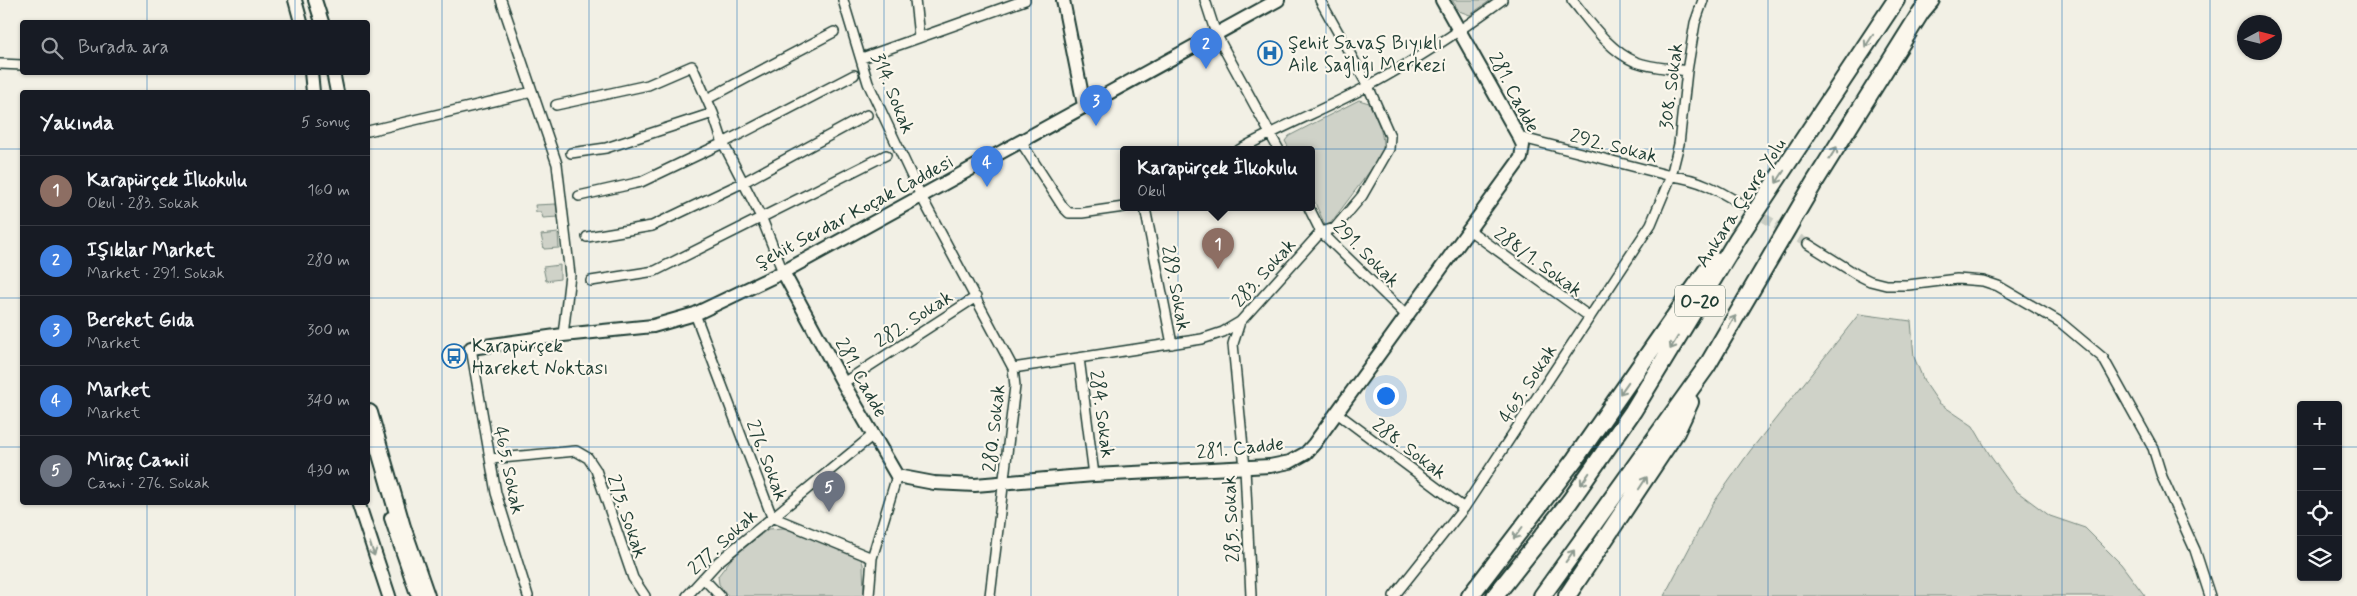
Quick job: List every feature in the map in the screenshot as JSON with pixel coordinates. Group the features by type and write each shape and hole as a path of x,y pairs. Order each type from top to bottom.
{"highway":[{"name":"Ankara Çevre Yolu","path":"1495,596 1570,501 1633,411 1738,238 1896,0"},
{"name":"O-20","path":"1542,596 1707,366 1814,183 1921,12 1931,0"},
{"path":"1470,596 1574,458 1708,267 1738,238"},
{"path":"1567,596 1676,432 1707,366"},
{"path":"370,416 402,527 426,596"}],"street":[{"path":"295,0 300,20"},
{"path":"314,0 321,20"},
{"path":"501,0 550,140 561,188 570,275 563,335"},
{"name":"314. Sokak","path":"843,0 868,83 921,196"},
{"path":"915,0 919,37"},
{"path":"862,58 1025,0"},
{"path":"1062,0 1084,105"},
{"path":"1204,0 1216,34 1277,146"},
{"name":"Şehit Serdar Koçak Caddesi","path":"471,348 563,335 653,326 695,314 782,272 1278,0"},
{"name":"283. Sokak","path":"1013,368 1210,337 1240,322 1321,232 1335,228 1362,196 1389,149 1390,136 1368,86 1320,0"},
{"name":"281. Cadde","path":"782,272 843,383 898,476 955,484 1004,484 1094,475 1245,468 1278,465 1298,458 1314,444 1408,317 1521,158 1523,145 1519,137 1442,0"},
{"path":"1246,146 1270,132 1368,86 1460,31 1502,0"},
{"path":"1572,0 1596,30 1623,55 1648,65 1687,71"},
{"name":"308. Sokak","path":"1672,176 1679,144 1687,71 1695,23 1703,0"},
{"path":"707,99 834,32"},
{"path":"0,64 20,64"},
{"path":"556,104 648,85 692,66 713,113 723,143 762,219 782,272"},
{"path":"311,75 313,90"},
{"path":"333,75 336,90"},
{"path":"579,196 640,182 723,143 854,75"},
{"path":"370,131 532,92"},
{"path":"571,153 606,148 713,113"},
{"path":"587,237 652,226 742,182 868,115"},
{"name":"292. Sokak","path":"1519,137 1672,176 1690,178 1702,182 1741,204"},
{"path":"1021,142 1063,207 1069,213 1082,213 1120,207"},
{"path":"591,281 655,271 762,219 886,155"},
{"name":"465. Sokak","path":"1394,596 1464,508 1650,224 1672,176"},
{"name":"280. Sokak","path":"921,196 1013,368 1014,386 990,596"},
{"name":"289. Sokak","path":"1146,211 1172,344"},
{"name":"291. Sokak","path":"1310,211 1321,232 1408,317"},
{"name":"288/1. Sokak","path":"1469,230 1590,317"},
{"path":"1808,244 1856,274 1870,281 1886,285 1908,285 1957,279 1983,281 1998,286 2060,322 2103,358 2150,442 2162,477 2195,550 2210,596"},
{"name":"282. Sokak","path":"843,383 976,297"},
{"name":"276. Sokak","path":"695,314 772,517 872,558"},
{"name":"285. Sokak","path":"1240,322 1233,344 1245,468 1251,596"},
{"path":"1210,337 1233,344"},
{"name":"465. Sokak","path":"471,348 500,507 528,596"},
{"name":"284. Sokak","path":"1079,358 1094,475"},
{"name":"288. Sokak","path":"1337,413 1464,508"},
{"path":"370,423 374,450 392,522 418,596"},
{"name":"277. Sokak","path":"687,596 718,562 873,434"},
{"name":"275. Sokak","path":"490,459 576,451 592,462 633,578 645,596"},
{"path":"869,596 872,558 898,476"},
{"path":"359,505 389,596"},
{"path":"702,578 720,596"}],"shaded area":[{"path":"1452,0 1491,0 1470,15 1459,11"},
{"path":"1359,100 1369,103 1378,122 1383,141 1382,155 1330,224 1325,225 1315,203 1315,146 1288,146 1285,141 1289,136"},
{"path":"556,204 558,217 543,218 541,212 536,212 535,205"},
{"path":"558,233 559,248 544,249 541,235"},
{"path":"560,265 560,279 546,281 543,267"},
{"path":"1859,314 1911,321 1914,357 1924,381 1939,403 1973,426 1991,457 2015,490 2050,516 2085,528 2121,564 2145,596 1664,596 1712,505 1750,451"},
{"path":"785,528 860,557 863,564 864,596 728,596 719,584 718,576 732,558 768,529"}],"tunnel":[{"path":"1741,204 1808,244"}],"place":[{"name":"Şehit Savaş Bıyıklı Aile Sağlığı Merkezi","path":"1270,53"},
{"name":"Işıklar Market","path":"1206,69"},
{"name":"Bereket Gıda","path":"1096,126"},
{"name":"Market","path":"987,187"},
{"name":"Karapürçek İlkokulu","path":"1218,269"},
{"name":"Karapürçek Hareket Noktası","path":"454,356"},
{"name":"Miraç Camii","path":"829,512"}]}
